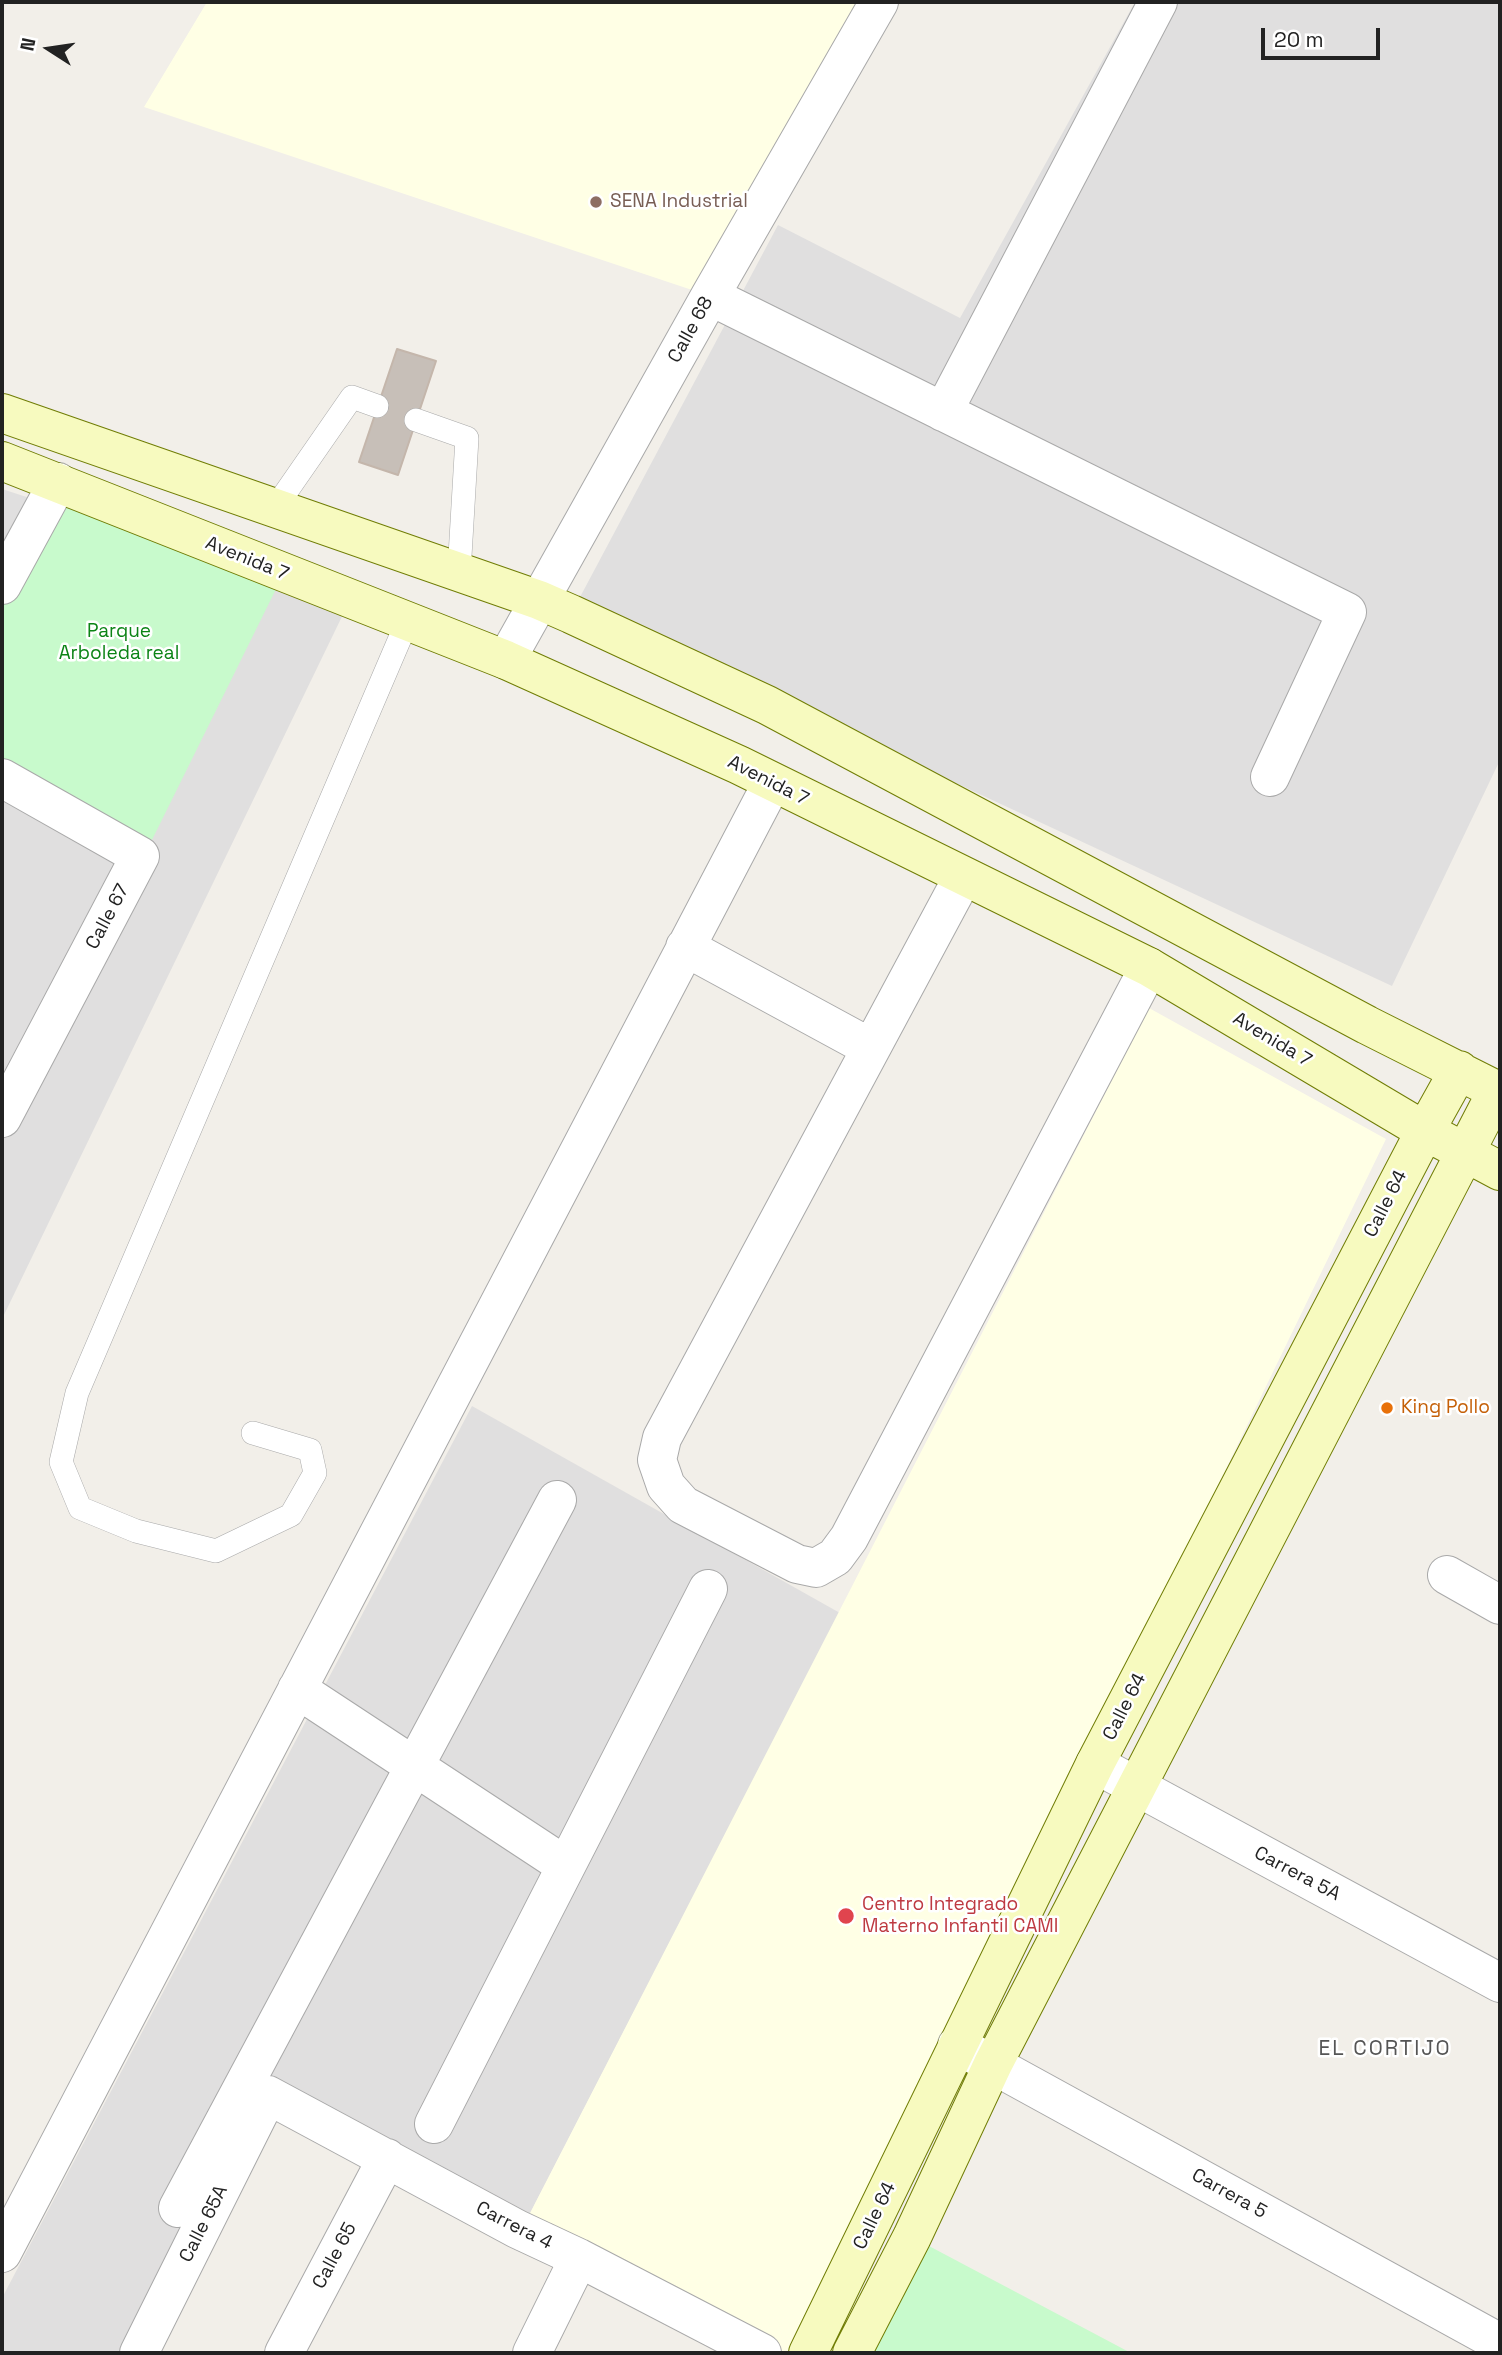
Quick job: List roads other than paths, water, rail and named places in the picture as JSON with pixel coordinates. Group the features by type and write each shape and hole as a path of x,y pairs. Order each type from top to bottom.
{"main road":[{"path":"2,413 539,600 767,705 1367,1025 1499,1092 1465,1151 993,2064 912,2238 852,2353"},
{"name":"Avenida 7","path":"2,461 506,660 739,765 1149,967 1425,1131 1500,1171"},
{"name":"Calle 64","path":"808,2353 1095,1765 1459,1070"}],"street":[{"name":"Calle 68","path":"506,660 879,2"},
{"path":"943,412 1158,2"},
{"path":"710,296 1347,612 1270,776"},
{"path":"2,585 58,482"},
{"name":"Calle 67","path":"2,778 140,856 2,1118"},
{"path":"2,2253 772,783"},
{"path":"963,877 662,1438 657,1460 666,1486 683,1504 797,1564 816,1568 835,1557 849,1538 1149,967"},
{"path":"685,947 872,1048"},
{"path":"178,2208 557,1500"},
{"path":"1447,1575 1500,1605"},
{"path":"434,2124 708,1589"},
{"path":"297,1689 566,1866"},
{"name":"Carrera 5A","path":"1095,1765 1500,1983"},
{"name":"Carrera 5","path":"957,2045 1500,2343"},
{"name":"Carrera 4","path":"268,2095 517,2229 579,2258 762,2353"},
{"name":"Calle 65A","path":"139,2353 268,2095"},
{"name":"Calle 65","path":"284,2353 387,2158"},
{"path":"531,2353 579,2258"}],"lane":[{"path":"275,508 352,397 377,406"},
{"path":"416,420 467,438 459,573"},
{"path":"253,1433 310,1450 315,1473 291,1515 216,1551 136,1531 80,1508 61,1462 77,1393 407,622"}],"place":[{"name":"SENA Industrial","path":"596,202"},
{"name":"King Pollo","path":"1387,1408"},
{"name":"Centro Integrado Materno Infantil CAMI","path":"846,1916"}],"district":[{"name":"EL CORTIJO","path":"1385,2049"}],"park label":[{"name":"Parque Arboleda real","path":"119,643"}]}
